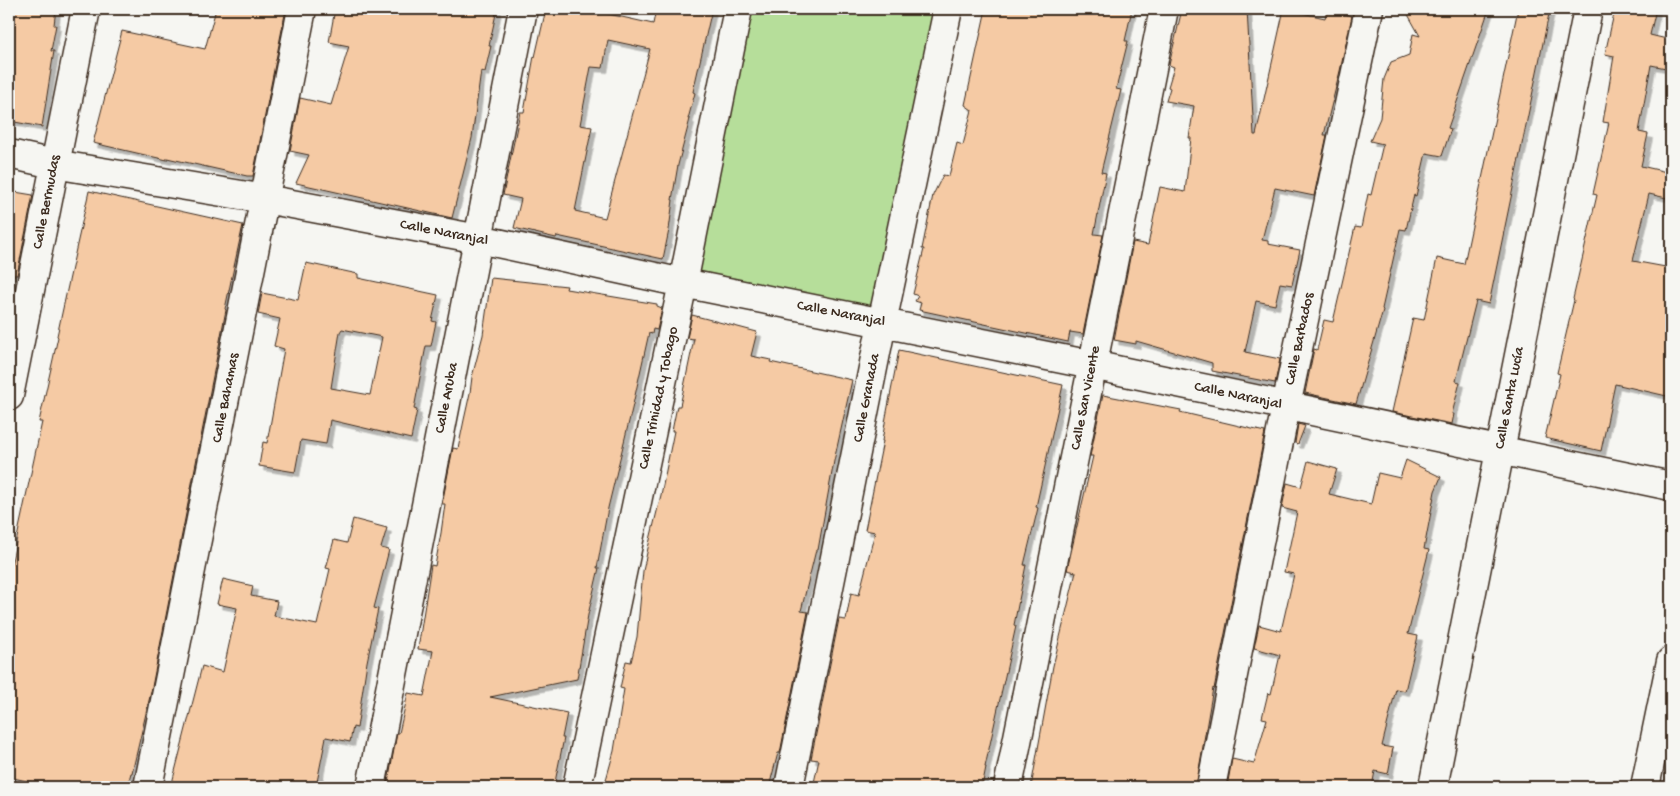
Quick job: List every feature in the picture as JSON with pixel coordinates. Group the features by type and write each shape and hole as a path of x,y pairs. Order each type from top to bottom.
{"street":[{"name":"Calle Bermudas","path":"9,396 86,9"},
{"name":"Calle Bahamas","path":"148,787 302,9"},
{"name":"Calle Aruba","path":"370,787 524,9"},
{"name":"Calle Trinidad y Tobago","path":"577,787 683,283 738,9"},
{"name":"Calle Granada","path":"789,787 882,322 948,9"},
{"name":"Calle San Vicente","path":"1008,787 1164,9"},
{"name":"Calle Barbados","path":"1212,787 1286,406 1369,9"},
{"name":"Calle Santa Lucía","path":"1433,787 1588,9"},
{"name":"Calle Naranjal","path":"9,154 54,164 265,199 479,239 683,283 1092,365 1671,486"},
{"path":"1645,787 1671,661"}],"green space":[{"path":"746,9 937,9 878,314 694,276"}],"building":[{"path":"9,9 56,9 54,25 56,25 51,51 54,51 42,127 9,121"},
{"path":"216,9 286,9 253,176 167,158 167,160 93,143 122,31 205,49"},
{"path":"335,9 497,9 485,72 481,71 472,138 452,218 296,183 309,155 290,151 300,98 331,105 349,46 329,42"},
{"path":"546,9 605,9 604,13 653,24 656,9 712,9 693,92 695,93 688,119 690,119 678,165 663,259 514,228 521,199 503,195 520,112 524,112","holes":["608,40 650,49 605,218 575,211 592,127 580,125 591,67 603,68"]},
{"path":"986,9 1132,9 1125,41 1128,41 1116,89 1121,90 1101,172 1106,173 1094,234 1103,235 1083,334 1070,332 1068,342 919,310 921,303 915,301 918,296 913,294 924,249 922,249 933,195 943,175 949,176 957,143 963,145 972,110 965,105"},
{"path":"1182,9 1247,9 1254,135 1256,135 1284,9 1325,18 1327,9 1352,16 1324,135 1327,135 1314,196 1275,188 1262,240 1268,241 1268,244 1300,250 1292,285 1280,283 1275,305 1256,301 1245,352 1280,359 1275,383 1212,371 1212,363 1136,341 1136,344 1114,340 1133,242 1148,245 1160,187 1185,192 1191,138 1189,138 1194,106 1166,101 1174,67 1169,65"},
{"path":"1405,9 1489,9 1448,128 1451,129 1442,156 1426,153 1406,230 1400,229 1383,310 1356,404 1305,393 1314,349 1317,350 1324,320 1333,322 1355,227 1361,228 1368,194 1371,195 1383,144 1370,141 1380,118 1384,79 1391,62 1409,55 1413,34 1420,36"},
{"path":"1518,9 1550,9 1489,304 1476,301 1456,381 1460,382 1452,414 1454,414 1452,424 1392,412 1413,318 1424,320 1437,258 1464,264"},
{"path":"1615,9 1656,9 1650,35 1671,40 1671,69 1651,65 1639,132 1648,134 1641,166 1671,173 1671,199 1649,194 1633,261 1671,268 1671,397 1615,384 1601,451 1545,438 1560,374 1557,373 1597,195 1593,194 1609,123 1603,122 1614,56 1605,54"},
{"path":"9,191 33,195 17,275 9,275"},
{"path":"89,191 243,225 151,692 127,787 53,787 9,777 9,575 42,422 39,422"},
{"path":"306,263 358,274 358,278 438,295 432,321 436,322 431,346 426,346 414,409 417,410 411,439 330,420 326,444 301,440 295,472 259,466 263,442 267,443 284,349 274,346 280,319 258,314 262,293 298,300","holes":["342,329 382,337 370,395 331,388"]},
{"path":"491,278 567,286 566,289 657,304 657,306 662,308 657,330 653,329 652,334 649,333 608,508 597,568 599,568 588,615 577,679 490,697 567,713 554,787 387,787 397,733 399,733 408,693 424,696 433,651 418,649 431,565 435,566 445,504 442,504 453,448 458,449 472,377 483,335"},
{"path":"692,315 757,332 751,356 852,380 834,461 818,550 816,550 801,611 808,612 780,753 778,753 769,787 604,787 614,751 624,689 620,688 626,661 631,662 637,637 643,571 661,495 677,406 680,406 694,339 687,338"},
{"path":"899,350 1063,385 1036,507 1038,508 1024,565 1026,565 1014,625 1016,626 982,787 813,787 819,760 811,759 839,619 846,620 851,593 859,595 875,532 865,530"},
{"path":"1103,395 1181,410 1180,412 1265,432 1213,688 1196,787 1031,787 1053,666 1076,572 1067,570 1093,456 1090,456"},
{"path":"1298,424 1305,426 1298,444 1295,443"},
{"path":"1406,460 1441,477 1435,491 1424,549 1429,550 1408,634 1418,636 1405,691 1396,689 1382,746 1393,748 1388,774 1375,771 1372,787 1227,787 1232,759 1254,764 1267,719 1262,718 1268,693 1271,694 1280,655 1254,648 1259,625 1281,631 1294,574 1284,572 1297,512 1282,508 1287,483 1301,487 1308,461 1337,469 1329,494 1371,504 1378,473 1400,478"},
{"path":"353,519 387,528 381,548 389,550 374,608 378,609 367,662 357,728 353,727 350,742 326,737 316,787 171,787 202,666 223,672 237,608 217,604 223,579 253,586 251,596 277,601 274,616 317,625 330,569 326,568 334,540 347,543"}]}
